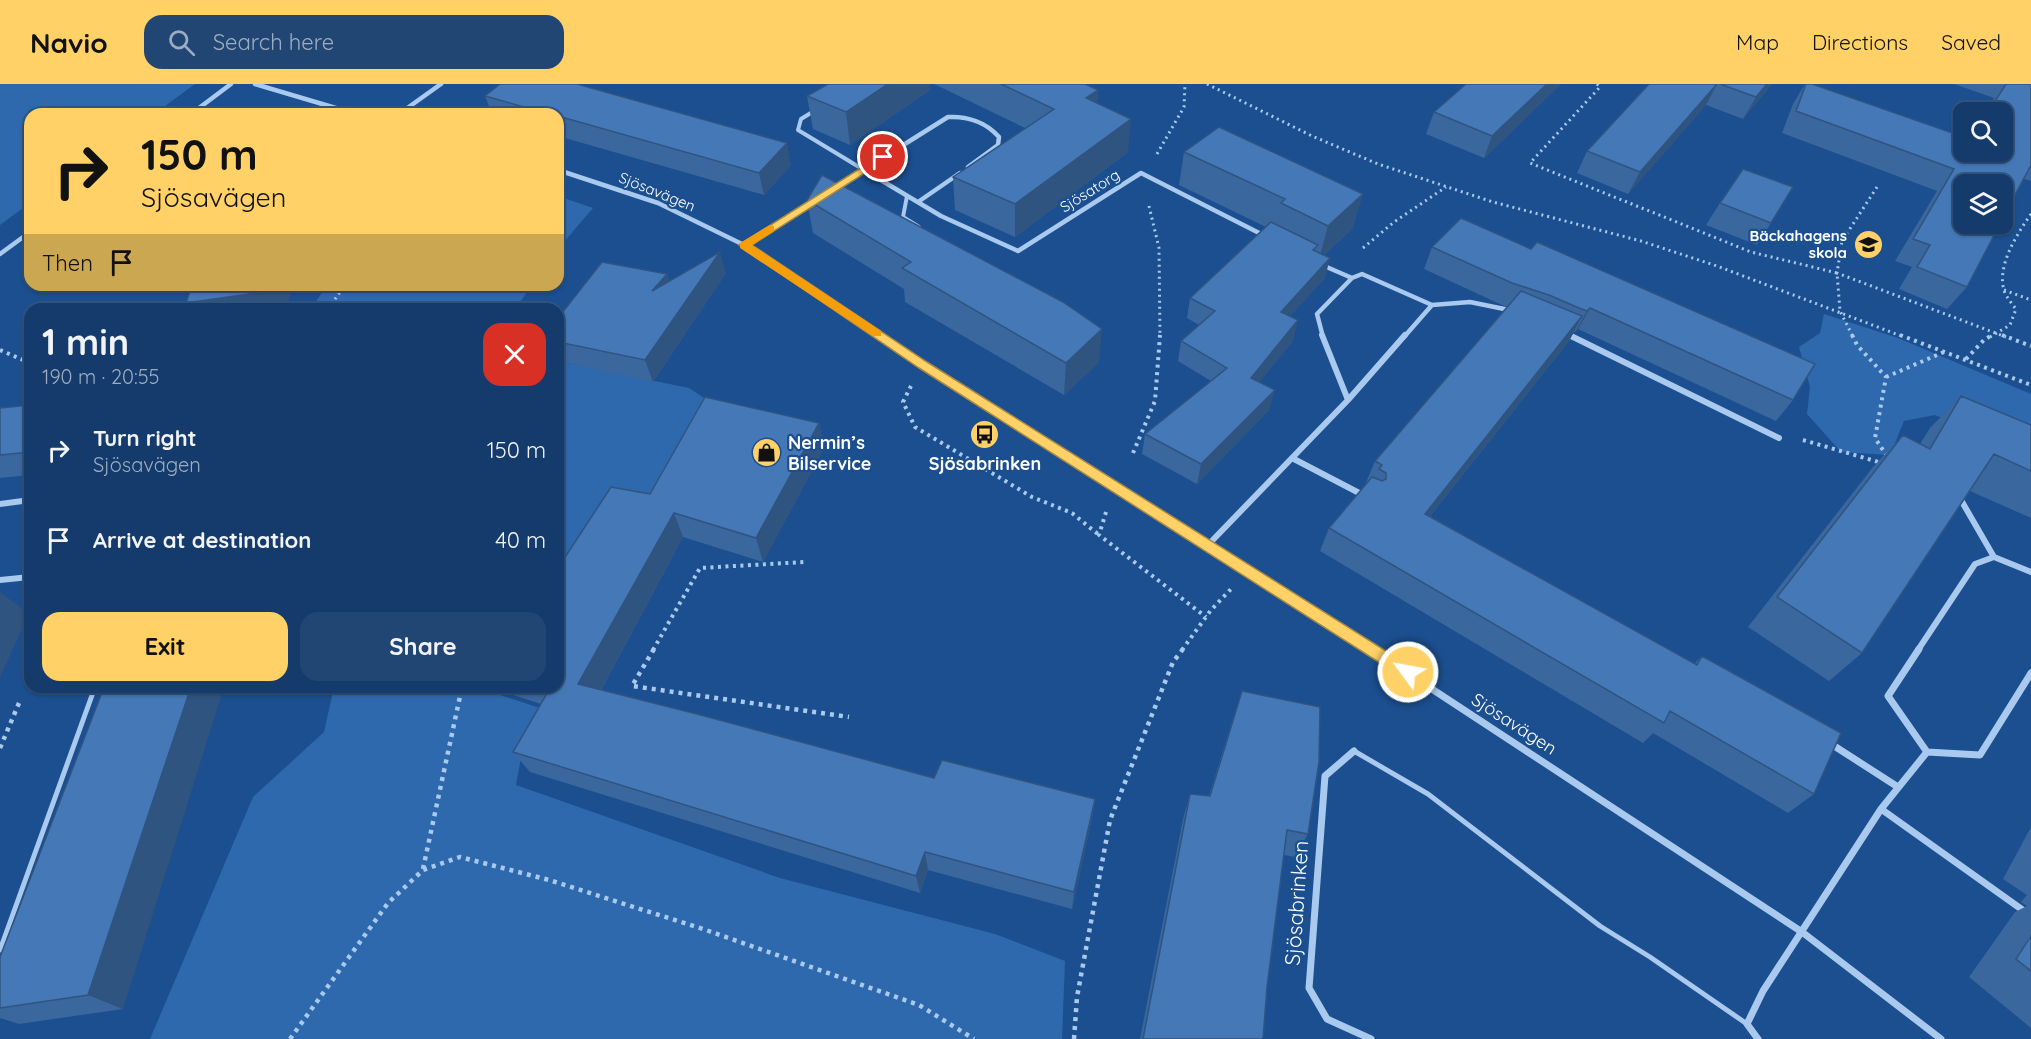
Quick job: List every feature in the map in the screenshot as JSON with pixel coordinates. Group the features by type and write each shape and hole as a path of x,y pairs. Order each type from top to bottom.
{"street":[{"path":"198,108 231,84"},
{"path":"255,84 336,108"},
{"path":"407,108 441,84"},
{"path":"744,245 948,117 960,115 994,129 999,137 998,145 918,202"},
{"name":"Sjösatorg","path":"864,170 941,216 1018,251 1142,173 1270,238"},
{"name":"Sjösavägen","path":"564,173 658,203 744,245 923,365 1428,685 1802,932 1941,1039"},
{"path":"0,254 24,236"},
{"path":"1312,260 1334,272 1352,278"},
{"path":"1348,400 1319,328 1317,314 1352,278 1362,274 1432,305 1470,302 1517,312"},
{"path":"1208,545 1348,400 1432,305"},
{"path":"1555,329 1779,438"},
{"path":"1292,458 1372,500"},
{"path":"1961,500 1994,557 2031,572"},
{"path":"0,504 24,502"},
{"path":"1927,752 1888,696 1975,564 1994,557"},
{"path":"0,580 24,578"},
{"path":"1927,752 1980,755 2031,673"},
{"path":"1824,738 1898,787"},
{"name":"Sjösabrinken","path":"1354,751 1325,776 1309,988 1327,1019 1371,1039"},
{"path":"1758,1039 1747,1024 1763,991 1881,809 1927,752"},
{"path":"1881,809 2031,916"}],"lane":[{"path":"820,107 801,119 798,130 864,170"},
{"path":"907,196 903,217 928,233"},
{"path":"0,950 93,693"},
{"path":"1354,751 1428,794 1600,926 1650,957 1747,1024"}],"path":[{"path":"1133,453 1155,401 1160,347 1159,248 1142,173 1161,150 1184,108 1185,84"},
{"path":"1207,84 1356,155 1493,202 1652,244 1840,311 2031,385"},
{"path":"1214,87 1220,84"},
{"path":"1597,84 1599,87 1530,163 1751,252 1838,273 2031,346"},
{"path":"1334,272 1394,222 1447,187"},
{"path":"1877,187 1842,241 1838,273 1840,311 1857,345 1886,377"},
{"path":"1966,358 1984,340 2010,326 2016,309 2004,290 2002,273 2022,225 2031,214"},
{"path":"2004,290 2031,300"},
{"path":"0,350 24,360"},
{"path":"1886,377 1944,351"},
{"path":"923,365 903,402 915,428 1032,497 1072,513 1206,617"},
{"path":"1886,377 1875,438 1888,457"},
{"path":"1779,438 1811,440 1884,464"},
{"path":"1099,535 1106,512"},
{"path":"804,562 700,568 632,687 849,717"},
{"path":"1074,1039 1077,998 1110,820 1173,662 1206,617 1248,571"},
{"path":"0,748 24,693"},
{"path":"423,870 461,693"},
{"path":"290,1039 388,903 423,870 460,857 549,880 703,929 919,1005 974,1039"}],"shaded area":[{"path":"0,84 195,84 162,108 24,108 24,207 0,225"},
{"path":"564,198 593,208 564,242"},
{"path":"323,291 528,291 519,303 315,303"},
{"path":"1824,314 1898,338 2031,394 2031,457 1935,415 1904,421 1890,455 1841,452 1807,414 1810,387 1799,347 1820,333"},
{"path":"564,362 689,388 721,409 653,508 564,586"},
{"path":"333,693 497,693 546,710 524,741 516,785 780,878 995,934 1065,961 1062,1039 150,1039 253,797 324,732"}],"building":[{"path":"500,84 577,84 787,143 759,173 564,118 564,108 528,108 485,96"},
{"path":"828,84 888,84 846,112 807,96"},
{"path":"1001,84 1085,84 1098,90 1086,98 1131,119 1015,204 953,177 1054,109"},
{"path":"1466,84 1547,84 1492,136 1434,112"},
{"path":"1649,84 1717,84 1640,172 1587,151"},
{"path":"1720,84 1767,84 1756,97"},
{"path":"1806,84 1812,84 1953,133 1953,162 2013,162 2013,102 1994,102 2006,84 2031,84 2031,165 2013,199 2013,174 1953,174 1953,234 1995,234 1967,287 1917,267 1930,245 1913,239 1954,169 1796,111"},
{"path":"1219,127 1363,194 1328,226 1281,203 1285,199 1184,152"},
{"path":"1743,169 1793,187 1771,223 1720,203"},
{"path":"822,175 1063,302 1102,329 1066,363 902,268 911,262 807,200"},
{"path":"1461,218 1531,249 1537,242 1815,364 1793,400 1590,308 1587,311 1512,283 1432,247"},
{"path":"1271,222 1318,245 1313,250 1330,258 1281,312 1298,320 1251,378 1275,390 1201,464 1145,434 1227,368 1181,341 1215,311 1190,298"},
{"path":"720,252 645,360 564,343 564,310 602,262 667,274 652,291"},
{"path":"190,291 270,291 186,303"},
{"path":"1521,291 1582,316 1425,514 1697,665 1702,656 1841,733 1814,794 1670,711 1664,723 1329,528 1372,477 1382,481 1386,479 1386,473 1379,469 1382,465 1375,461"},
{"path":"1961,396 2031,425 2031,471 1994,454 1862,653 1777,597 1903,435 1930,449"},
{"path":"705,397 819,423 756,538 674,513 578,684 934,778 942,760 1095,799 1074,892 925,852 916,876 513,752 547,693 564,693 564,559 611,487 650,494"},
{"path":"24,406 24,453 0,455 0,408"},
{"path":"1242,691 1320,707 1319,762 1308,834 1287,830 1267,987 1263,1039 1143,1039 1190,794 1210,796"},
{"path":"102,693 189,693 88,995 0,1008 0,957"},
{"path":"2031,936 2031,971 2016,959"}],"slow traffic":[{"path":"770,228 744,245 877,334"}],"place":[{"name":"Bäckahagens skola","path":"1868,245"},
{"name":"Sjösabrinken","path":"985,435"},
{"name":"Nermin’s Bilservice","path":"767,453"}],"route":[{"path":"883,157 744,245 923,365 1408,672"}]}
